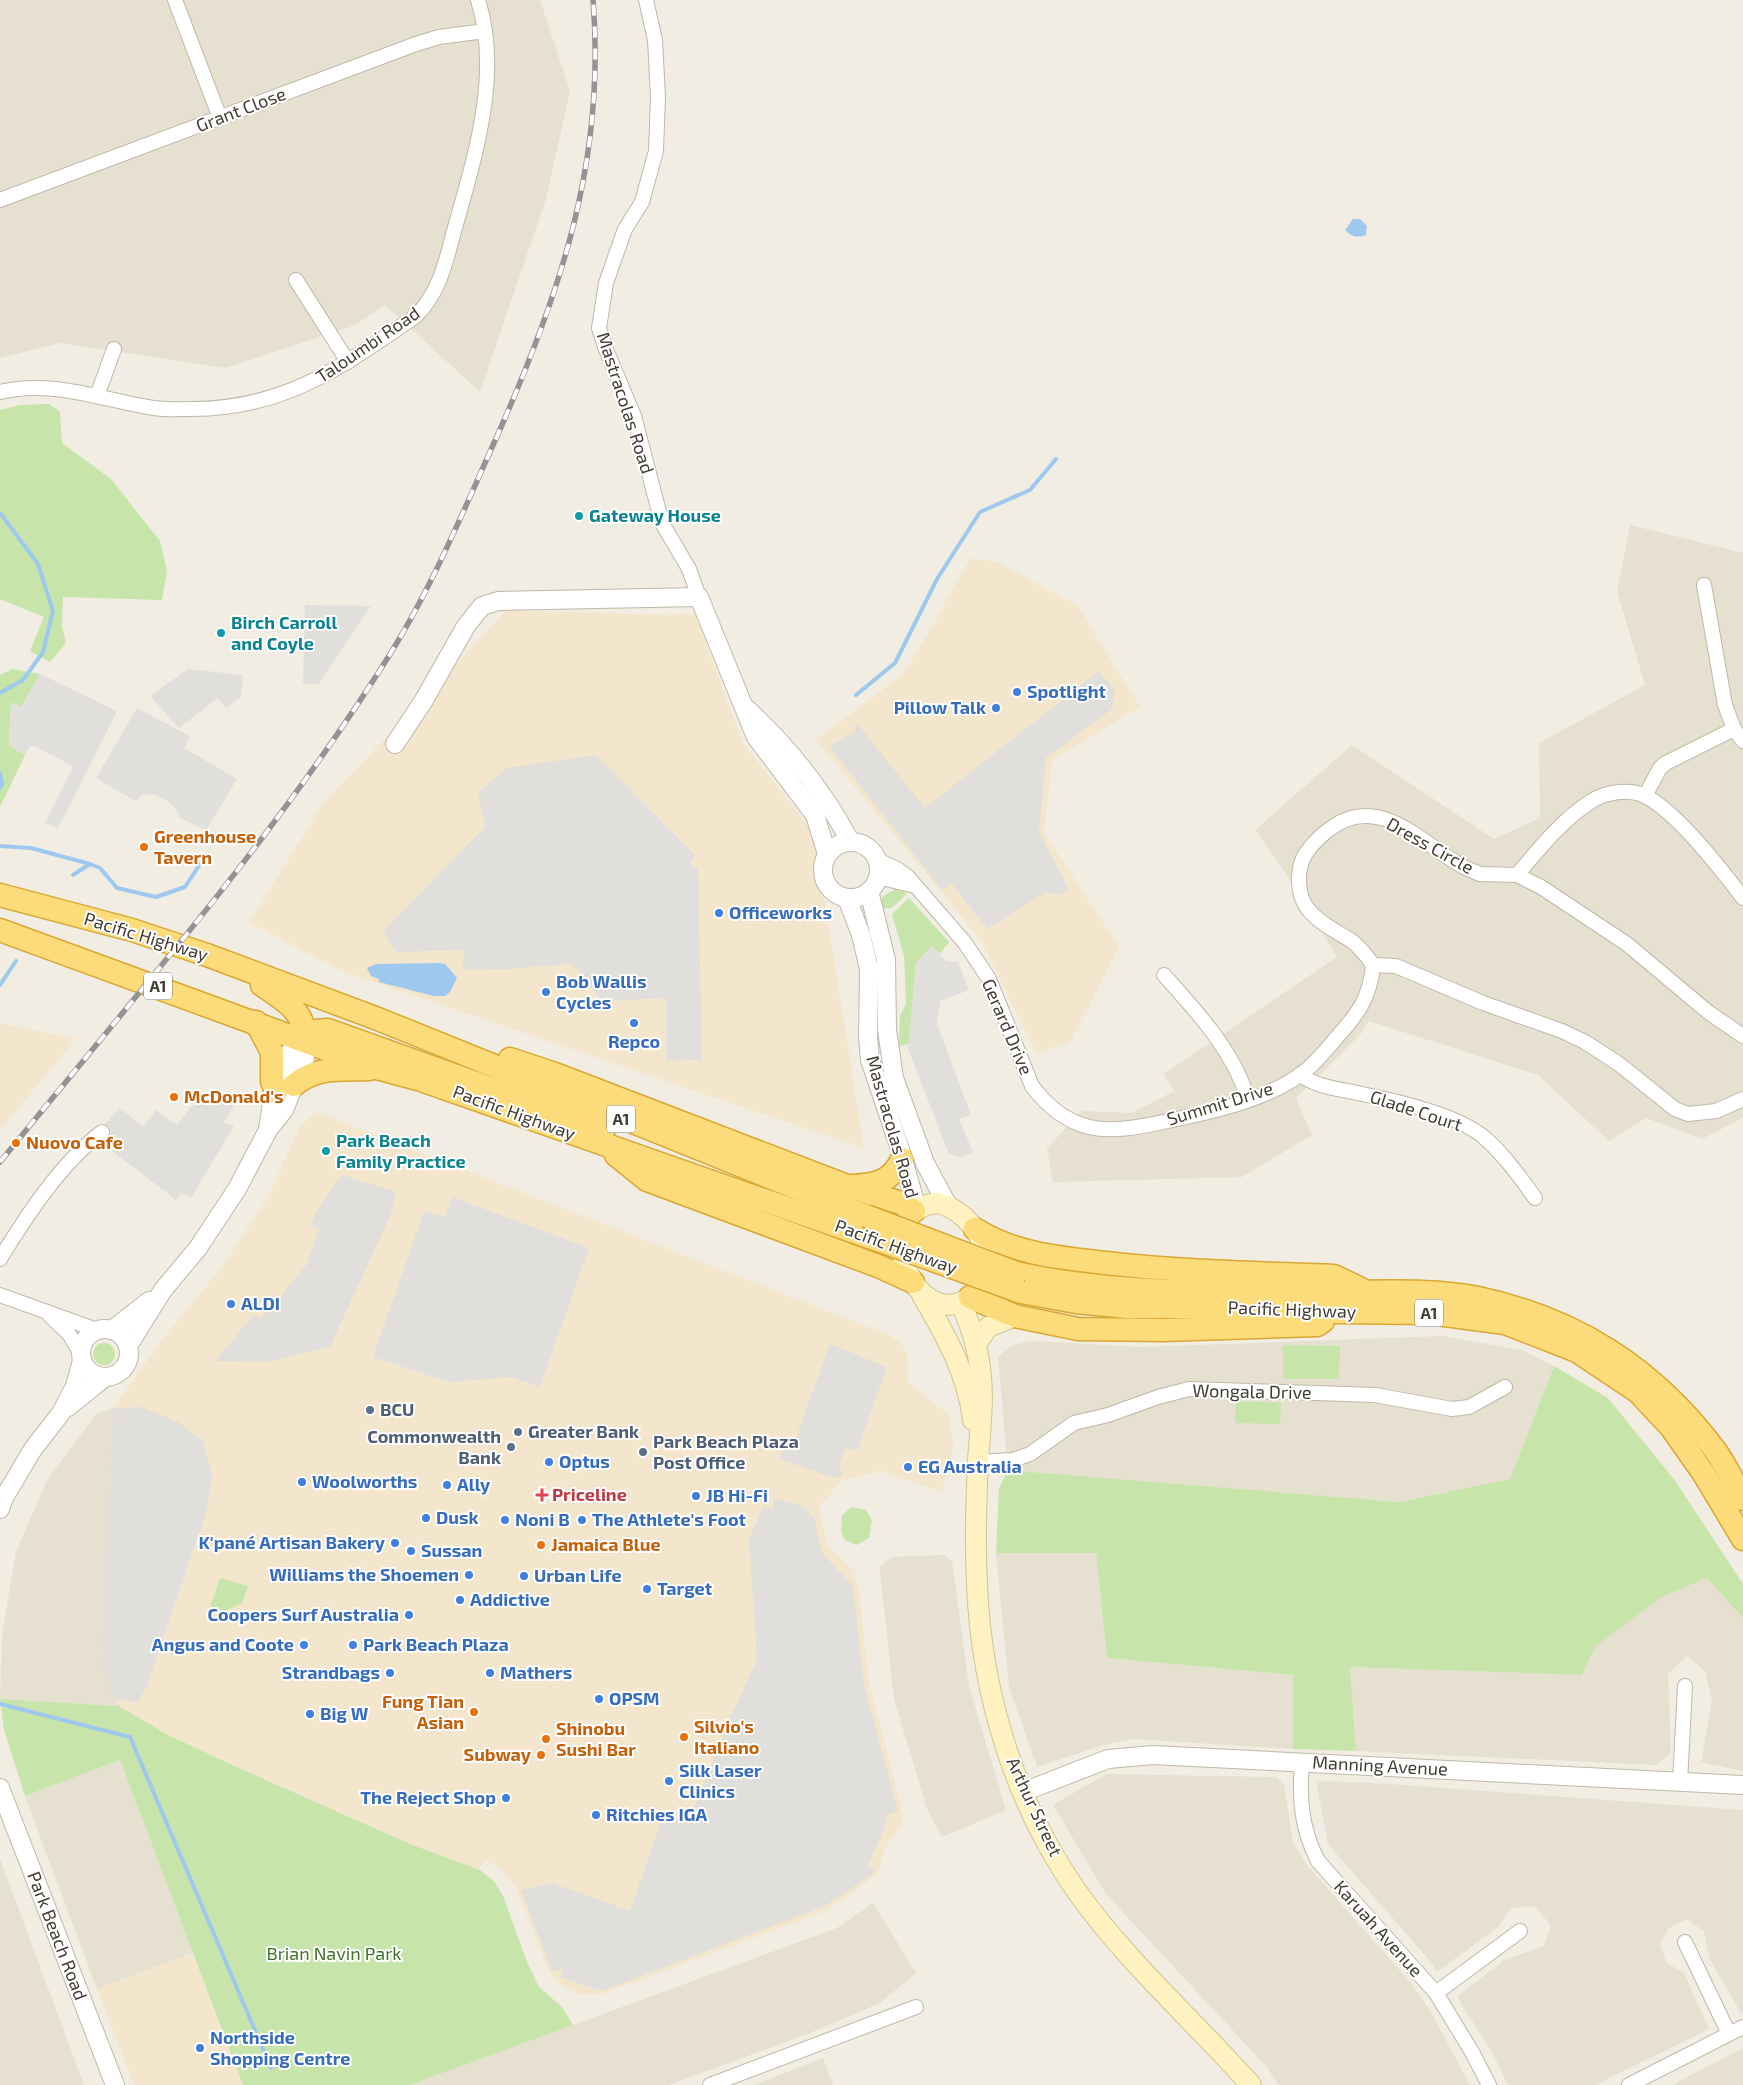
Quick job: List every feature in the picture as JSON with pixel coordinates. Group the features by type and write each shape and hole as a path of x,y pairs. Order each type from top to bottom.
{"highway":[{"name":"Pacific Highway","path":"0,895 132,930 237,966 378,1019 434,1044 866,1216 1018,1283 1063,1283 1223,1292 1369,1292 1476,1297 1513,1306 1557,1321 1600,1344 1639,1369 1680,1407 1716,1452 1743,1500"},
{"name":"Pacific Highway","path":"1,930 380,1068 421,1080 872,1238 1076,1302 1127,1307 1230,1307 1337,1312 1430,1313 1505,1323 1577,1351 1637,1391 1671,1427 1704,1474 1743,1539"},
{"path":"237,966 293,1008 304,1025 302,1040"},
{"path":"378,1019 468,1045 555,1074 847,1186 915,1210"},
{"path":"256,1022 272,1052 272,1081 285,1089 306,1076 321,1071 380,1068"},
{"path":"302,1040 315,1031 328,1030 658,1148 723,1159"},
{"path":"603,1145 647,1180 878,1266 916,1286"},
{"path":"847,1186 872,1185 885,1181 896,1172 902,1159"},
{"path":"975,1229 993,1241 1051,1257 1150,1268 1334,1276 1369,1292"},
{"path":"966,1300 1015,1316 1078,1329 1164,1330 1317,1325 1337,1312"}],"main road":[{"path":"926,1204 948,1206 965,1216 975,1229 987,1257 988,1268 984,1281 966,1300 940,1305 929,1300 916,1286 904,1260 902,1233 904,1224 915,1210 926,1204"},
{"name":"Arthur Street","path":"916,1286 945,1334 964,1378 972,1415 978,1462"},
{"name":"Arthur Street","path":"966,1300 976,1344 982,1390 978,1462 976,1584 979,1626 988,1679 998,1719 1023,1792 1042,1831 1078,1893 1132,1959 1251,2085"},
{"path":"976,1344 988,1327 1015,1316"}],"street":[{"path":"176,0 220,118"},
{"name":"Taloumbi Road","path":"0,392 38,387 71,390 156,408 207,408 241,405 312,383 348,362 416,316 427,304 440,281 469,178 484,111 486,31 478,0"},
{"name":"Mastracolas Road","path":"646,0 655,40 658,97 656,151 642,202 625,229 606,283 599,328 604,347 634,416 662,523 688,569 717,647 756,737 815,814 827,854"},
{"name":"Grant Close","path":"0,200 416,44 439,37 486,31"},
{"path":"296,280 348,362"},
{"path":"97,396 114,349"},
{"path":"1704,585 1725,705 1734,729 1743,741"},
{"path":"395,744 424,700 466,626 482,606 498,601 699,597"},
{"name":"Mastracolas Road","path":"743,705 768,728 812,780 829,803 850,841"},
{"path":"1645,796 1660,768 1666,763 1734,729"},
{"path":"1516,875 1556,832 1591,801 1609,794 1628,791 1645,796 1667,811 1743,898"},
{"name":"Dress Circle","path":"1373,965 1352,942 1319,920 1306,907 1300,892 1299,873 1303,858 1313,843 1327,830 1351,817 1371,816 1390,820 1468,869 1480,874 1516,875 1556,897 1619,938 1663,972 1708,1012 1743,1036"},
{"path":"850,841 866,846 875,876 862,895 847,898 839,895 826,883 822,868 827,854 841,843 850,841"},
{"name":"Gerard Drive","path":"875,876 897,869 916,886 968,947 989,979 1026,1072 1043,1100 1053,1110 1072,1122 1090,1127 1122,1129"},
{"name":"Mastracolas Road","path":"875,876 886,960 887,1030 894,1078 925,1163 948,1206"},
{"name":"Mastracolas Road","path":"847,898 861,935 870,969 868,1037 870,1060 902,1159 915,1210"},
{"path":"1373,965 1396,966 1483,1003 1577,1038 1619,1064 1675,1109 1688,1114 1716,1111 1743,1098"},
{"name":"Summit Drive","path":"1122,1129 1181,1118 1248,1099 1300,1074 1353,1020 1369,993 1373,965"},
{"path":"1164,975 1199,1014 1222,1044 1236,1066 1248,1099"},
{"path":"128,1346 163,1290 198,1248 238,1189 268,1130 285,1089 305,1058 302,1040"},
{"name":"Glade Court","path":"1300,1074 1314,1083 1423,1110 1472,1129 1502,1155 1535,1198"},
{"path":"0,1259 21,1225 82,1147 102,1132"},
{"path":"0,1509 4,1498 33,1449 61,1413 75,1386 85,1340 105,1330 163,1290"},
{"path":"0,1295 119,1334 128,1346 129,1354 124,1368 118,1374 104,1378 61,1413"},
{"path":"45,1311 69,1334 90,1373 104,1378"},
{"name":"Wongala Drive","path":"978,1462 1014,1460 1030,1454 1074,1423 1108,1415 1158,1397 1189,1389 1375,1395 1452,1409 1470,1406 1505,1387"},
{"path":"1680,1782 1686,1686"},
{"name":"Manning Avenue","path":"1023,1792 1091,1764 1123,1756 1153,1754 1743,1784"},
{"name":"Karuah Avenue","path":"1302,1762 1301,1812 1309,1844 1318,1861 1436,1993 1472,2052 1489,2085"},
{"name":"Park Beach Road","path":"0,1788 115,2085"},
{"path":"1436,1993 1520,1931"},
{"path":"1685,1942 1729,2034"},
{"path":"710,2085 737,2080 916,2007"},
{"path":"1629,2085 1743,2027"}],"shaded area":[{"path":"0,0 540,0 570,91 546,199 480,392 385,305 353,326 226,368 60,343 0,358"},
{"path":"1630,525 1743,553 1743,1118 1702,1139 1646,1118 1609,1141 1538,1075 1369,1021 1360,1035 1296,1098 1312,1135 1242,1177 1053,1182 1047,1148 1082,1111 1132,1113 1174,1091 1164,1074 1337,957 1283,869 1255,830 1352,745 1494,839 1540,818 1539,743 1645,685 1617,591"},
{"path":"970,558 998,562 1078,606 1140,707 1052,760 1044,832 1119,947 1070,1042 1036,1053 981,940 816,740 903,674 929,632"},
{"path":"305,605 371,606 318,684 303,684"},
{"path":"507,610 667,615 695,614 743,743 814,833 864,1148 347,973 249,923 322,805"},
{"path":"188,669 243,675 241,697 226,708 218,698 179,728 150,696"},
{"path":"1099,671 1115,690 1112,709 1046,758 1039,831 1069,890 1061,895 1046,892 988,929 951,883 942,890 829,746 855,732 857,723 925,808"},
{"path":"40,674 117,711 58,828 45,823 73,766 36,747 30,746 25,755 9,745 11,702 22,707"},
{"path":"137,708 190,736 184,748 237,779 206,830 180,818 178,812 168,801 156,795 143,794 135,801 96,778"},
{"path":"596,755 696,856 689,863 698,869 702,1060 666,1061 666,998 601,1001 582,974 571,964 463,970 464,950 397,952 383,931 485,827 478,793 506,768"},
{"path":"932,946 946,961 958,962 969,990 940,1001 937,1024 971,1115 959,1119 973,1152 961,1158 949,1154 908,1049 916,963"},
{"path":"0,1023 76,1039 0,1130"},
{"path":"223,1099 234,1106 224,1122 234,1126 191,1198 181,1193 176,1200 112,1151 116,1146 104,1125 120,1108 143,1127 156,1110 177,1125 191,1107 203,1100 218,1105"},
{"path":"316,1112 889,1335 900,1342 906,1351 909,1366 908,1382 949,1415 954,1447 941,1492 881,1471 841,1481 819,1508 827,1546 851,1568 858,1583 869,1683 903,1814 902,1824 884,1850 878,1874 826,1911 599,1995 580,1994 564,1987 549,1972 516,1887 503,1871 487,1860 478,1869 410,1844 168,1735 119,1706 101,1662 113,1408 165,1336 222,1267 268,1197 300,1126"},
{"path":"342,1175 396,1192 391,1214 330,1347 268,1362 215,1361 254,1314 261,1319 307,1264 319,1229 310,1226 316,1212"},
{"path":"452,1197 589,1248 540,1387 512,1377 449,1382 373,1357 424,1211 445,1217"},
{"path":"1442,1336 1522,1350 1554,1366 1510,1479 1399,1502 1008,1470 998,1357 1012,1345 1032,1341 1141,1347"},
{"path":"830,1344 887,1367 857,1451 846,1448 839,1465 843,1476 834,1478 779,1459 785,1444 793,1446"},
{"path":"141,1407 178,1422 203,1441 212,1475 207,1510 147,1686 137,1703 125,1699 116,1701 101,1662 113,1408"},
{"path":"113,1408 101,1662 119,1706 0,1699 2,1636 16,1552 48,1478 96,1414"},
{"path":"776,1498 807,1508 807,1512 814,1517 822,1553 853,1586 864,1684 898,1811 888,1815 880,1839 868,1864 876,1872 825,1906 602,1991 560,1977 563,1968 552,1972 521,1890 552,1883 630,1911 663,1817 689,1822 729,1720 757,1660 749,1538 764,1506 772,1509"},
{"path":"996,1553 1096,1553 1107,1658 1293,1675 1293,1749 1133,1739 1103,1745 1037,1767 1009,1687"},
{"path":"944,1555 952,1561 969,1686 1006,1810 942,1837 927,1809 894,1699 880,1566 892,1557"},
{"path":"1707,1578 1743,1618 1743,1771 1701,1762 1712,1700 1705,1671 1687,1656 1668,1674 1671,1753 1656,1765 1356,1751 1350,1667 1582,1675 1595,1647 1662,1597"},
{"path":"120,1760 193,1953 97,1989 25,1796"},
{"path":"1106,1774 1276,1777 1284,1785 1293,1843 1306,1864 1410,1982 1431,2012 1470,2085 1279,2085 1265,2065 1106,1894 1053,1805"},
{"path":"1316,1781 1376,1783 1743,1810 1743,2012 1741,2013 1709,1958 1704,1931 1686,1919 1668,1929 1660,1945 1667,1963 1684,1973 1709,2029 1595,2085 1508,2085 1493,2054 1457,1997 1504,1960 1544,1946 1551,1925 1534,1906 1511,1908 1498,1927 1437,1972 1430,1961 1328,1844"},
{"path":"0,1859 84,2085 0,2085"},
{"path":"873,1903 916,1973 880,2003 810,2033 669,2085 410,2085 837,1928"},
{"path":"193,1953 243,2085 134,2085 97,1989"},
{"path":"1743,2048 1743,2085 1672,2085"},
{"path":"823,2058 833,2085 756,2085 756,2084"}],"green space":[{"path":"49,404 60,412 62,443 111,479 160,541 167,571 162,600 63,597 62,626 66,643 50,662 30,651 44,617 0,599 0,410 20,405"},
{"path":"12,669 40,674 21,707 11,703 9,745 25,755 0,807 0,675"},
{"path":"897,888 907,894 892,908 881,909 882,897"},
{"path":"909,898 949,942 940,954 932,946 916,963 909,1044 899,1046 900,1016 906,1004 904,956 892,914"},
{"path":"104,1343 112,1346 115,1354 112,1362 104,1365 96,1362 93,1354 96,1346"},
{"path":"1283,1345 1340,1346 1339,1379 1283,1379"},
{"path":"1554,1366 1608,1398 1676,1482 1743,1584 1743,1618 1707,1578 1662,1597 1595,1647 1582,1675 1350,1667 1356,1751 1293,1749 1293,1675 1107,1658 1096,1553 996,1553 999,1488 1008,1470 1399,1502 1510,1479"},
{"path":"1236,1401 1281,1403 1280,1424 1235,1423"},
{"path":"852,1507 866,1510 872,1520 869,1538 857,1545 845,1540 841,1532 842,1515"},
{"path":"220,1578 248,1586 242,1603 222,1611 210,1608"},
{"name":"Brian Navin Park","path":"0,1699 119,1706 168,1735 235,1766 410,1844 480,1870 494,1881 503,1896 527,1962 539,1987 562,2007 573,2025 410,2085 243,2085 120,1760 25,1796 4,1730"}],"water":[{"path":"1353,219 1360,219 1367,226 1366,235 1355,236 1345,230"},
{"path":"376,964 445,964 457,978 450,992 445,996 434,996 379,982 379,979 371,976 367,968"}],"waterway":[{"path":"856,695 895,663 937,579 980,512 1030,490 1056,459"},
{"path":"0,513 38,564 53,611 43,652 23,680 0,693"},
{"path":"0,773 2,784 0,788"},
{"path":"0,846 31,848 90,864"},
{"path":"73,875 90,864 100,868 117,888 156,897 185,887 202,861"},
{"path":"0,985 16,961"},
{"path":"0,1704 130,1737 271,2068"}],"railway":[{"path":"0,1162 204,913 302,785 392,651 422,599 461,517 521,381 559,276 574,223 585,169 592,114 595,58 593,0"}],"place":[{"name":"Gateway House","path":"579,516"},
{"name":"Birch Carroll and Coyle","path":"221,633"},
{"name":"Spotlight","path":"1017,692"},
{"name":"Pillow Talk","path":"996,708"},
{"name":"Greenhouse Tavern","path":"144,847"},
{"name":"Officeworks","path":"719,913"},
{"name":"Bob Wallis Cycles","path":"546,992"},
{"name":"Repco","path":"634,1023"},
{"name":"McDonald's","path":"174,1097"},
{"name":"Nuovo Cafe","path":"16,1143"},
{"name":"Park Beach Family Practice","path":"326,1151"},
{"name":"ALDI","path":"231,1304"},
{"name":"BCU","path":"370,1410"},
{"name":"Greater Bank","path":"518,1432"},
{"name":"Commonwealth Bank","path":"511,1447"},
{"name":"Park Beach Plaza Post Office","path":"643,1452"},
{"name":"Optus","path":"549,1462"},
{"name":"EG Australia","path":"908,1467"},
{"name":"Woolworths","path":"302,1482"},
{"name":"Ally","path":"447,1485"},
{"name":"Priceline","path":"542,1495"},
{"name":"JB Hi-Fi","path":"696,1496"},
{"name":"Dusk","path":"426,1518"},
{"name":"Noni B","path":"505,1520"},
{"name":"The Athlete's Foot","path":"582,1520"},
{"name":"K'pané Artisan Bakery","path":"395,1543"},
{"name":"Jamaica Blue","path":"541,1545"},
{"name":"Sussan","path":"411,1551"},
{"name":"Williams the Shoemen","path":"469,1575"},
{"name":"Urban Life","path":"524,1576"},
{"name":"Target","path":"647,1589"},
{"name":"Addictive","path":"460,1600"},
{"name":"Coopers Surf Australia","path":"409,1615"},
{"name":"Angus and Coote","path":"304,1645"},
{"name":"Park Beach Plaza","path":"353,1645"},
{"name":"Strandbags","path":"390,1673"},
{"name":"Mathers","path":"490,1673"},
{"name":"OPSM","path":"599,1699"},
{"name":"Fung Tian Asian","path":"474,1712"},
{"name":"Big W","path":"310,1714"},
{"name":"Silvio's Italiano","path":"684,1737"},
{"name":"Shinobu Sushi Bar","path":"546,1739"},
{"name":"Subway","path":"541,1755"},
{"name":"Silk Laser Clinics","path":"669,1781"},
{"name":"The Reject Shop","path":"506,1798"},
{"name":"Ritchies IGA","path":"596,1815"},
{"name":"Northside Shopping Centre","path":"200,2048"}]}
